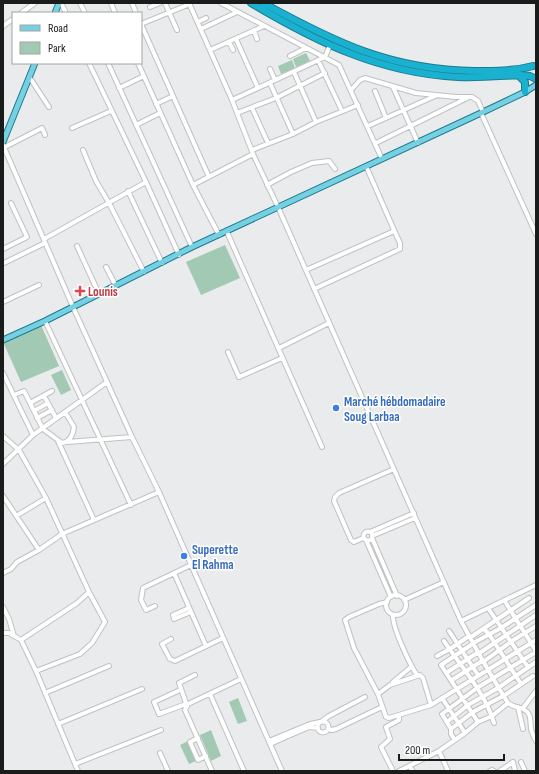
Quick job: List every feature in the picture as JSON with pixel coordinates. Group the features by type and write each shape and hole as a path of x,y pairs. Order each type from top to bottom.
{"highway":[{"path":"251,3 297,29 330,45 368,60 409,70 434,74 458,77 518,75 534,81"},
{"path":"263,3 337,41 370,54 410,65 452,70 483,71 507,70 534,65"},
{"path":"534,65 531,70 534,81"},
{"path":"518,75 525,82 525,92"}],"main road":[{"path":"56,12 60,3"},
{"path":"4,145 35,64"},
{"path":"3,340 45,321 179,255 192,247 482,113 525,92 534,81"}],"street":[{"path":"22,12 35,3"},
{"path":"60,3 65,12"},
{"path":"80,3 84,12"},
{"path":"150,7 160,3"},
{"path":"165,3 177,30"},
{"path":"142,24 190,3 267,185 330,323 461,621 482,662 508,703 528,712 531,720 531,728 536,741"},
{"path":"220,3 340,66 382,159"},
{"path":"201,29 237,12"},
{"path":"198,22 206,18"},
{"path":"3,26 12,20"},
{"path":"142,26 209,177"},
{"path":"210,50 264,26"},
{"path":"254,31 257,39"},
{"path":"236,39 258,88"},
{"path":"229,42 233,50"},
{"path":"232,100 325,57 330,45"},
{"path":"290,56 306,48"},
{"path":"318,60 342,111"},
{"path":"89,64 179,255"},
{"path":"108,64 192,247"},
{"path":"138,64 193,186 219,235"},
{"path":"270,69 275,80"},
{"path":"294,72 316,122"},
{"path":"237,113 276,98 324,73"},
{"path":"119,88 144,76"},
{"path":"30,78 49,107"},
{"path":"351,90 365,78 416,93 470,97 476,99 536,234"},
{"path":"270,83 293,134"},
{"path":"393,87 418,143"},
{"path":"375,91 386,118"},
{"path":"368,126 436,95"},
{"path":"156,104 173,96"},
{"path":"376,143 470,97"},
{"path":"193,186 268,143 293,134 316,122 358,104"},
{"path":"252,108 268,143"},
{"path":"72,128 111,111"},
{"path":"136,125 160,113"},
{"path":"45,136 42,128 4,145 73,307 192,565 282,771"},
{"path":"82,150 96,181 109,202 144,272"},
{"path":"267,185 312,163 329,161 335,169"},
{"path":"314,289 400,249 400,243 366,166"},
{"path":"4,263 146,182"},
{"path":"128,192 162,263"},
{"path":"3,249 27,237 11,203"},
{"path":"306,270 394,230"},
{"path":"227,232 322,447"},
{"path":"77,246 99,294"},
{"path":"106,267 116,286"},
{"path":"3,302 39,286"},
{"path":"45,321 131,505"},
{"path":"279,348 330,323"},
{"path":"228,352 239,377 282,358"},
{"path":"3,373 33,435"},
{"path":"3,464 33,435 107,382"},
{"path":"14,395 24,391 43,429 62,443 100,438 132,437"},
{"path":"30,403 52,391"},
{"path":"44,396 56,418"},
{"path":"34,411 48,403"},
{"path":"37,418 52,410"},
{"path":"65,412 74,427 72,435 66,442"},
{"path":"3,436 19,450 46,498 89,592 105,622 92,644 80,654 36,671"},
{"path":"58,441 94,520"},
{"path":"394,470 339,493 335,497 334,501 351,540 354,542 365,539 414,516"},
{"path":"3,573 11,569 17,562 39,550 62,534 159,492"},
{"path":"3,496 39,550"},
{"path":"16,516 46,498"},
{"path":"391,597 365,539 365,532 371,535 397,596"},
{"path":"155,606 146,610 141,600 144,588 192,565"},
{"path":"174,574 206,646"},
{"path":"404,600 444,582"},
{"path":"461,621 536,585"},
{"path":"20,640 77,603 89,592"},
{"path":"386,602 387,611 393,615 399,615 406,607 404,600 401,597 391,597 386,602 349,617 346,620 354,648 378,694 382,707 388,718 431,705 536,640"},
{"path":"436,656 484,629 529,598"},
{"path":"455,740 451,734 451,729 442,714 477,688 536,651 504,600"},
{"path":"478,722 441,665 536,605"},
{"path":"3,607 9,618 14,636"},
{"path":"488,608 506,635 512,641 528,667"},
{"path":"393,615 394,623 411,667 417,675 420,675 422,678 431,705"},
{"path":"446,673 478,654 536,615"},
{"path":"452,680 536,626"},
{"path":"484,629 489,634 521,684"},
{"path":"449,631 478,675"},
{"path":"3,633 9,633 20,640 36,671 78,771"},
{"path":"171,639 162,644 170,659 175,661 223,638"},
{"path":"444,641 456,656 477,688 487,705 494,722"},
{"path":"447,722 468,705 498,688 536,662"},
{"path":"45,693 109,666"},
{"path":"378,694 411,667"},
{"path":"195,675 179,683 186,705 185,710 212,771"},
{"path":"390,685 417,675"},
{"path":"451,729 472,712 504,696 533,676"},
{"path":"178,691 154,702 159,714 186,705 242,679"},
{"path":"58,724 142,689"},
{"path":"520,708 536,691"},
{"path":"210,694 244,771"},
{"path":"318,728 321,722 329,716 365,696"},
{"path":"442,698 464,733"},
{"path":"399,771 439,751 478,722 492,716 508,703"},
{"path":"270,743 309,727 318,728 323,732 328,729 336,729 382,707"},
{"path":"520,708 523,729"},
{"path":"393,771 380,747 390,739 386,727 399,720 399,715"},
{"path":"270,743 310,724 327,722 328,729"},
{"path":"75,764 161,730"},
{"path":"198,738 190,742 198,760 206,756"},
{"path":"439,751 448,771"},
{"path":"160,753 168,771"},
{"path":"500,771 512,762 516,771"},
{"path":"521,762 525,771"},
{"path":"409,766 413,771"},
{"path":"490,771 494,771"}],"green space":[{"path":"306,53 310,61 296,67 293,59"},
{"path":"292,60 295,68 281,74 278,66"},
{"path":"225,245 240,278 201,295 186,262"},
{"path":"41,325 59,366 21,382 3,342"},
{"path":"62,370 71,390 61,395 51,375"},
{"path":"238,698 247,721 238,724 229,702"},
{"path":"211,730 221,756 211,761 200,735"},
{"path":"188,741 196,761 189,764 180,745"}],"place":[{"name":"Lounis","path":"80,291"},
{"name":"Marché hébdomadaire Soug Larbaa","path":"336,408"},
{"name":"Superette El Rahma","path":"184,556"}]}
